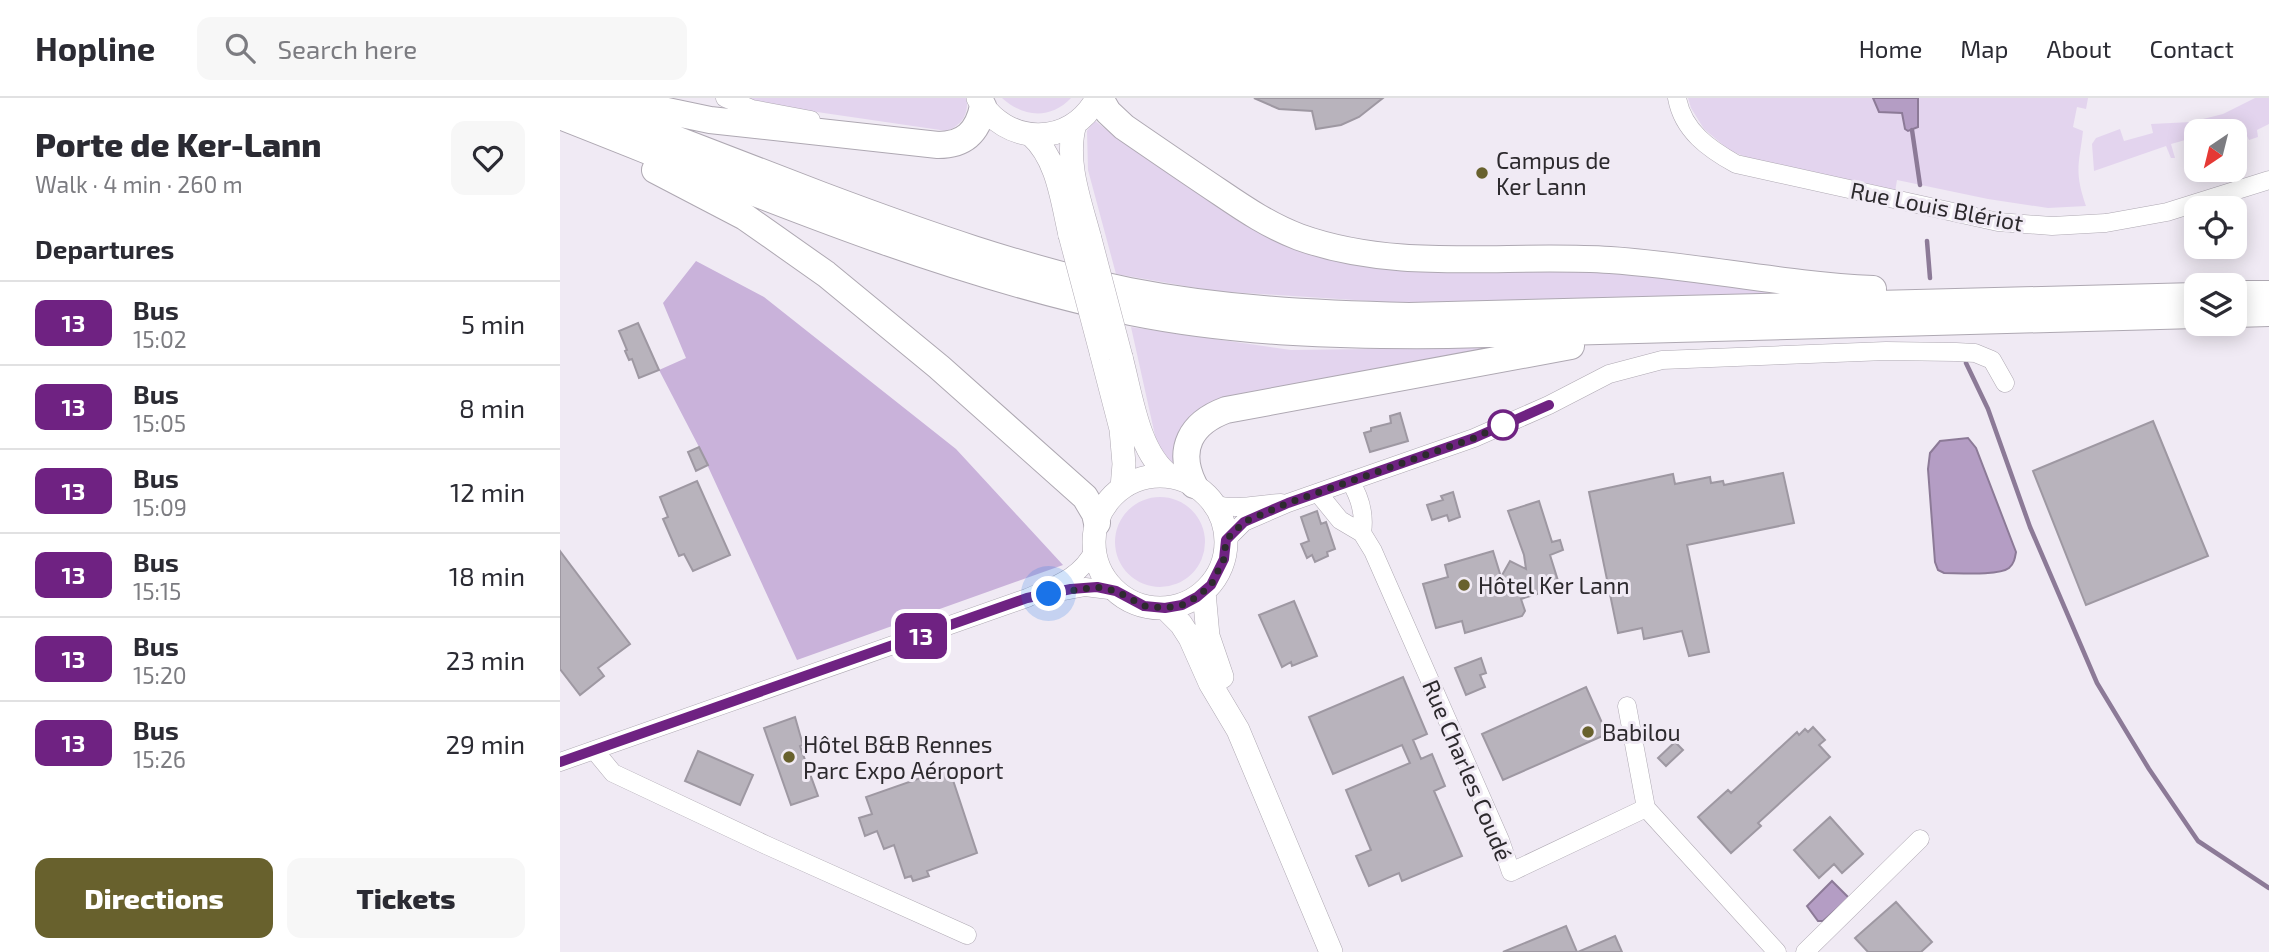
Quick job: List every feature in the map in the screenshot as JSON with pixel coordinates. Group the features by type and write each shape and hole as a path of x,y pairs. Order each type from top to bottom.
{"highway":[{"path":"569,98 891,221 986,253 1130,291 1213,304 1305,312 1437,316 2184,296"},
{"path":"606,98 656,111 710,120 794,131 952,145 965,139 978,122 980,102"},
{"path":"1098,98 1108,112 1125,127 1255,216 1297,236 1363,254 1400,258 1563,258 1613,261 1838,287 2123,298"},
{"path":"560,116 792,206 982,273 1133,312 1213,324 1371,335 1448,335 2184,315"},
{"path":"560,129 718,201 798,252 939,367 1085,497 1097,523"},
{"path":"2247,294 2269,293"},
{"path":"2247,314 2269,313"},
{"path":"1182,481 1187,448 1199,425 1213,415 1226,410 1493,359 1563,347 1601,344 1873,334 2080,319"}],"main road":[{"path":"980,102 1003,126 1031,135 1046,135 1075,124 1098,98"},
{"path":"1075,124 1072,146 1080,237"},
{"path":"1031,135 1051,160 1080,237 1111,355 1144,443 1152,458 1214,504 1223,521 1226,540 1221,568 1204,592 1182,605 1165,608 1134,603 1116,591 1100,568 1094,550 1097,523 1104,507 1122,488 1145,477 1182,481"},
{"path":"1111,355 1124,464 1122,488"},
{"path":"1204,592 1208,636 1229,693 1238,730"},
{"path":"1165,608 1190,638 1210,683 1238,730 1331,952"}],"street":[{"path":"725,98 752,109 886,132 917,142"},
{"name":"Rue Louis Blériot","path":"1677,98 1689,127 1710,150 1736,164 1998,222 2052,226 2106,223 2167,212 2269,180"},
{"path":"1226,540 1244,522 1288,503 1474,438 1549,405 1609,374 1662,359 1886,351 1975,353 1992,360 2005,383"},
{"name":"Rue Charles Coudé","path":"1350,481 1362,506 1362,533"},
{"name":"Rue Charles Coudé","path":"1318,493 1340,520 1362,533 1383,574 1500,840 1511,872 1646,808"},
{"path":"1214,504 1241,506 1288,503"},
{"path":"560,762 1027,598 1070,578 1086,565 1094,550"},
{"path":"1027,598 1085,587 1116,591"},
{"path":"1627,706 1646,808 1777,952"},
{"path":"594,750 613,774 967,935"},
{"path":"1805,952 1920,839"}],"shaded area":[{"path":"746,98 967,98 967,104 961,122 947,131 776,106"},
{"path":"1002,98 1071,98 1054,110 1036,113 1019,109"},
{"path":"1688,98 1873,98 1877,109 1902,113 1905,128 1912,130 1918,127 1918,98 2088,98 2086,109 2077,107 2073,127 2083,131 2079,176 2086,206 2048,208 1897,180 1895,192 1753,160 1729,150 1704,129"},
{"path":"1873,98 1918,98 1918,127 1908,131 1905,129 1902,113 1879,112"},
{"path":"2255,98 2269,98 2269,124 2257,130 2258,137 2249,140 2247,119 2203,119 2223,114"},
{"path":"1094,120 1245,225 1296,249 1593,268 1795,295 1400,303 1214,291 1116,274 1088,170 1087,131"},
{"path":"2184,122 2184,140 2171,144 2175,158 2171,158 2166,146 2094,171 2092,144 2096,138 2120,129 2124,141 2153,133 2151,124"},
{"path":"696,261 764,297 956,449 1063,565 797,660 699,447 659,370 686,358 663,303"},
{"path":"1131,327 1291,350 1533,347 1211,408 1181,475 1158,449"},
{"path":"1968,438 1976,448 2016,552 2012,565 2004,571 1944,573 1938,570 1935,562 1928,469 1930,453 1940,441"},
{"path":"1160,497 1177,501 1192,510 1201,525 1205,542 1201,559 1192,574 1177,583 1160,587 1143,583 1128,574 1119,559 1115,542 1119,525 1128,510 1143,501"},
{"path":"1832,881 1849,898 1823,921 1818,921 1807,906"}],"building":[{"path":"1254,98 1383,98 1359,117 1341,125 1316,129 1312,111 1279,109"},
{"path":"638,323 659,370 639,378 632,359 629,360 625,351 627,350 619,331"},
{"path":"1400,413 1408,441 1370,452 1364,433 1371,431 1371,428 1391,423 1390,416"},
{"path":"2153,421 2208,556 2086,605 2033,471"},
{"path":"699,447 708,465 696,471 688,452"},
{"path":"1783,473 1794,523 1687,545 1709,652 1689,656 1682,631 1644,639 1642,628 1618,633 1589,492 1673,474 1675,484 1710,477 1711,483 1723,481 1724,485"},
{"path":"697,481 730,555 693,571 684,554 679,556 663,519 668,517 660,497"},
{"path":"1453,492 1460,517 1449,521 1447,515 1432,520 1427,505 1443,500 1441,496"},
{"path":"1539,501 1552,542 1560,540 1563,550 1550,555 1560,587 1521,599 1525,611 1522,616 1465,633 1462,621 1436,628 1423,584 1448,577 1445,565 1493,551 1501,577 1510,561 1526,569 1524,555 1508,511"},
{"path":"1317,511 1321,524 1326,522 1335,549 1315,562 1312,555 1307,558 1301,544 1309,541 1301,517"},
{"path":"560,551 630,644 598,668 604,676 580,695 560,669"},
{"path":"1294,601 1317,656 1282,667 1259,615"},
{"path":"1481,658 1486,673 1480,675 1485,687 1466,695 1455,668"},
{"path":"1403,677 1427,734 1413,740 1421,759 1432,754 1445,786 1434,791 1462,856 1402,881 1399,873 1369,886 1356,856 1371,850 1346,790 1410,763 1402,745 1333,774 1309,717"},
{"path":"1586,687 1607,734 1503,780 1482,734"},
{"name":"Hôtel B&B Rennes Parc Expo Aéroport","path":"795,717 803,745 800,746 818,796 791,805 764,728"},
{"path":"1813,727 1825,740 1819,745 1830,757 1758,823 1761,826 1731,853 1698,817 1728,790 1731,793 1797,732 1799,735 1805,729 1808,732"},
{"path":"1675,742 1683,750 1666,766 1658,758"},
{"path":"698,751 753,775 740,805 685,781"},
{"path":"949,768 977,853 927,871 929,876 913,881 911,876 905,878 894,845 884,849 877,831 865,836 859,818 872,814 866,797"},
{"path":"1830,817 1863,854 1842,873 1834,864 1819,878 1794,850"},
{"path":"1896,902 1932,942 1921,952 1868,952 1855,938"},
{"path":"1566,926 1577,952 1503,952"},
{"path":"1615,936 1622,952 1578,952"}],"waterway":[{"path":"1912,130 1920,185"},
{"path":"1927,241 1930,278"},
{"path":"1966,363 1988,409 2030,527 2097,683 2149,769 2198,841 2269,888"}],"bus line":[{"name":"13","path":"560,762 1027,598 1097,587 1116,591 1144,606 1165,608 1182,605 1211,585 1221,568 1226,540 1244,522 1288,503 1474,438 1549,405"}],"place":[{"name":"Campus de Ker Lann","path":"1482,173"},
{"name":"Hôtel Ker Lann","path":"1464,585"},
{"name":"Babilou","path":"1588,732"},
{"name":"Hôtel B&B Rennes Parc Expo Aéroport","path":"789,757"}],"route":[{"path":"1049,594 1097,587 1116,591 1144,606 1165,608 1182,605 1211,585 1221,568 1226,540 1244,522 1288,503 1474,438 1503,425"}]}
